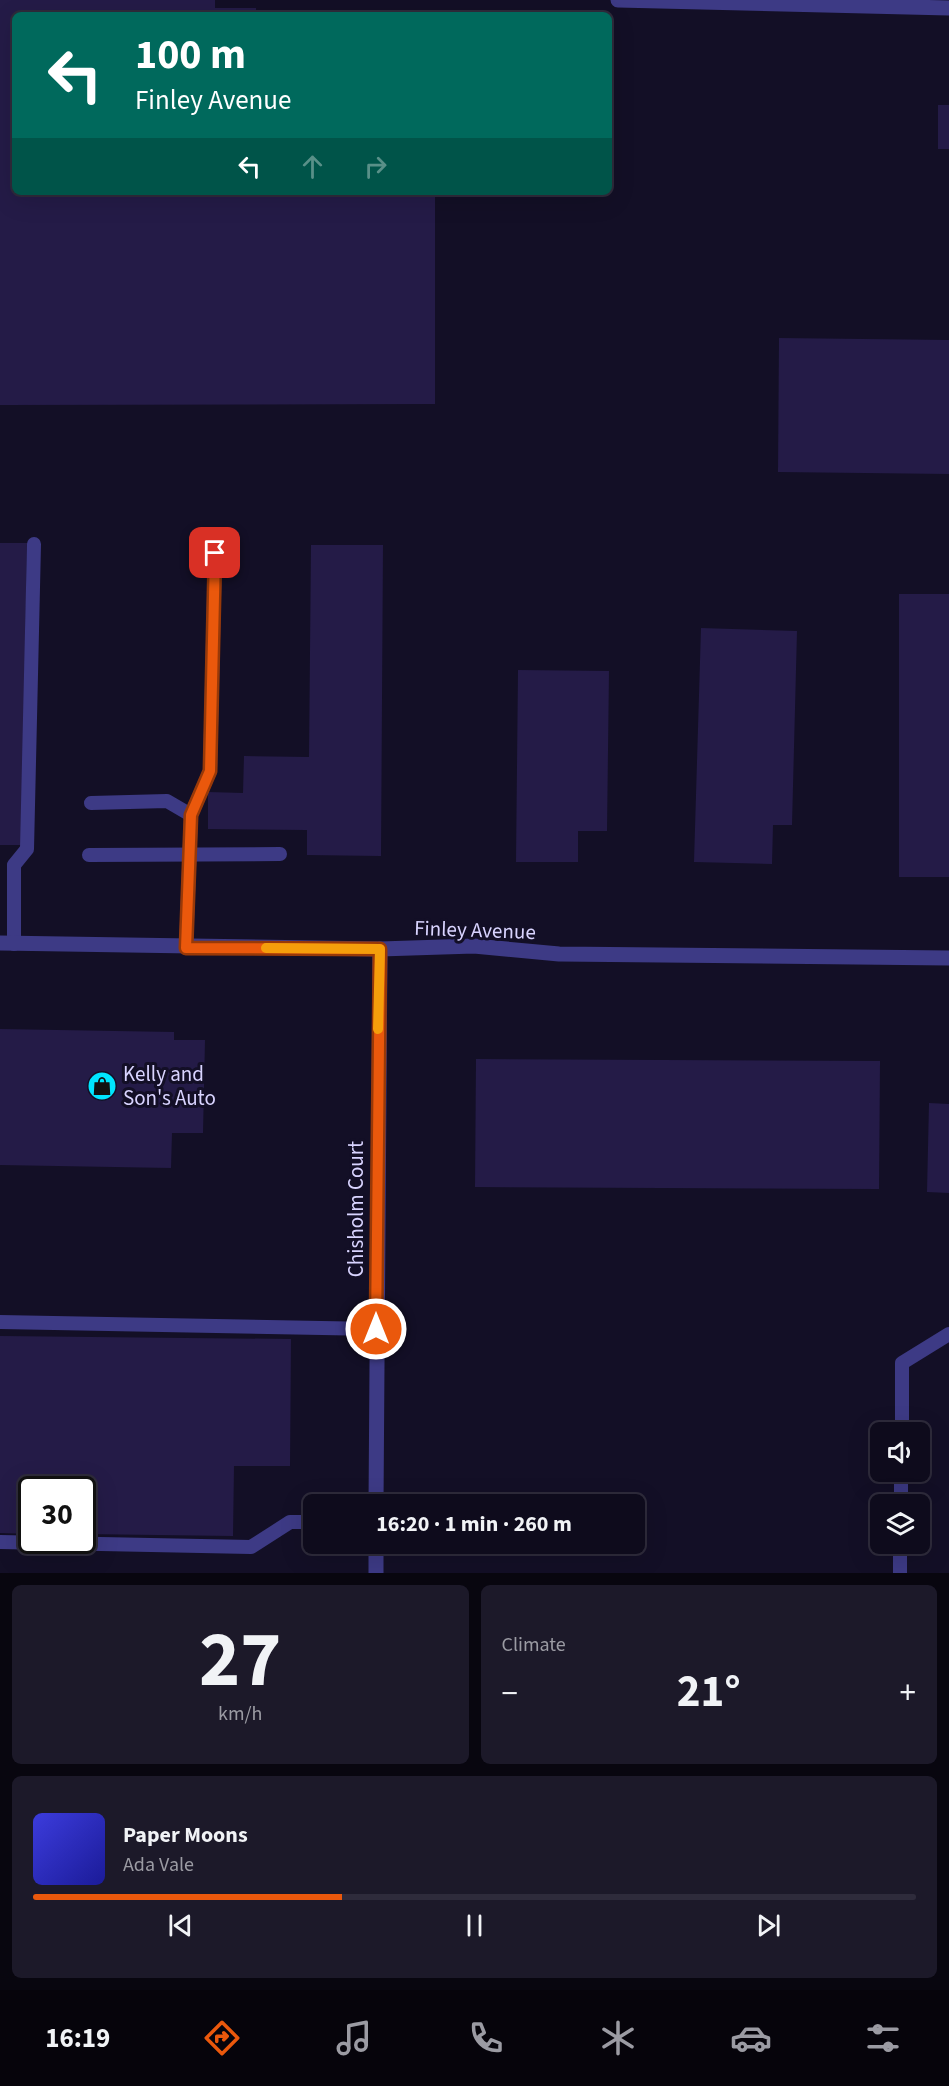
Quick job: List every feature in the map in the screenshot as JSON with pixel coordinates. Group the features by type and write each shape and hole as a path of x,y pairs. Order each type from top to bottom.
{"street":[{"path":"618,0 949,8"},
{"name":"Finley Avenue","path":"7,944 380,949 474,946 559,954 949,958"},
{"name":"Chisholm Court","path":"376,1494 380,949"},
{"path":"376,1554 376,1573"}],"lane":[{"path":"7,944 14,864 27,849 34,544"},
{"path":"186,948 191,815 210,771 215,553"},
{"path":"91,803 167,801 191,815"},
{"path":"89,855 280,854"},
{"path":"0,1322 376,1329"},
{"path":"902,1422 902,1363 949,1334"},
{"path":"0,1542 251,1547 290,1522 303,1522"},
{"path":"900,1554 900,1573"}],"building":[{"path":"0,0 215,0 215,8 256,8 256,12 12,12 12,195 435,195 435,404 0,405"},
{"path":"938,105 949,105 949,149 938,149"},
{"path":"779,338 949,340 949,474 778,472"},
{"path":"0,543 27,543 22,845 0,845"},
{"path":"311,545 383,545 381,856 307,855 307,830 208,829 208,792 243,793 244,756 309,757"},
{"path":"899,594 949,594 949,877 899,877"},
{"path":"701,628 797,631 792,825 773,825 772,864 694,862"},
{"path":"518,670 609,671 607,831 578,831 578,862 516,862"},
{"name":"Kelly and Son's Auto","path":"0,1029 174,1032 174,1040 205,1040 203,1133 172,1133 171,1168 0,1165"},
{"path":"476,1059 880,1061 879,1189 475,1187"},
{"path":"929,1103 949,1104 949,1193 927,1192"},
{"path":"0,1336 291,1339 290,1466 234,1466 233,1536 96,1534 96,1476 18,1476 18,1534 0,1533"}],"slow traffic":[{"path":"266,948 380,949 378,1029"}],"place":[{"name":"Kelly and Son's Auto","path":"102,1086"}],"route":[{"path":"215,553 210,771 191,815 186,948 380,949 376,1329"}]}
